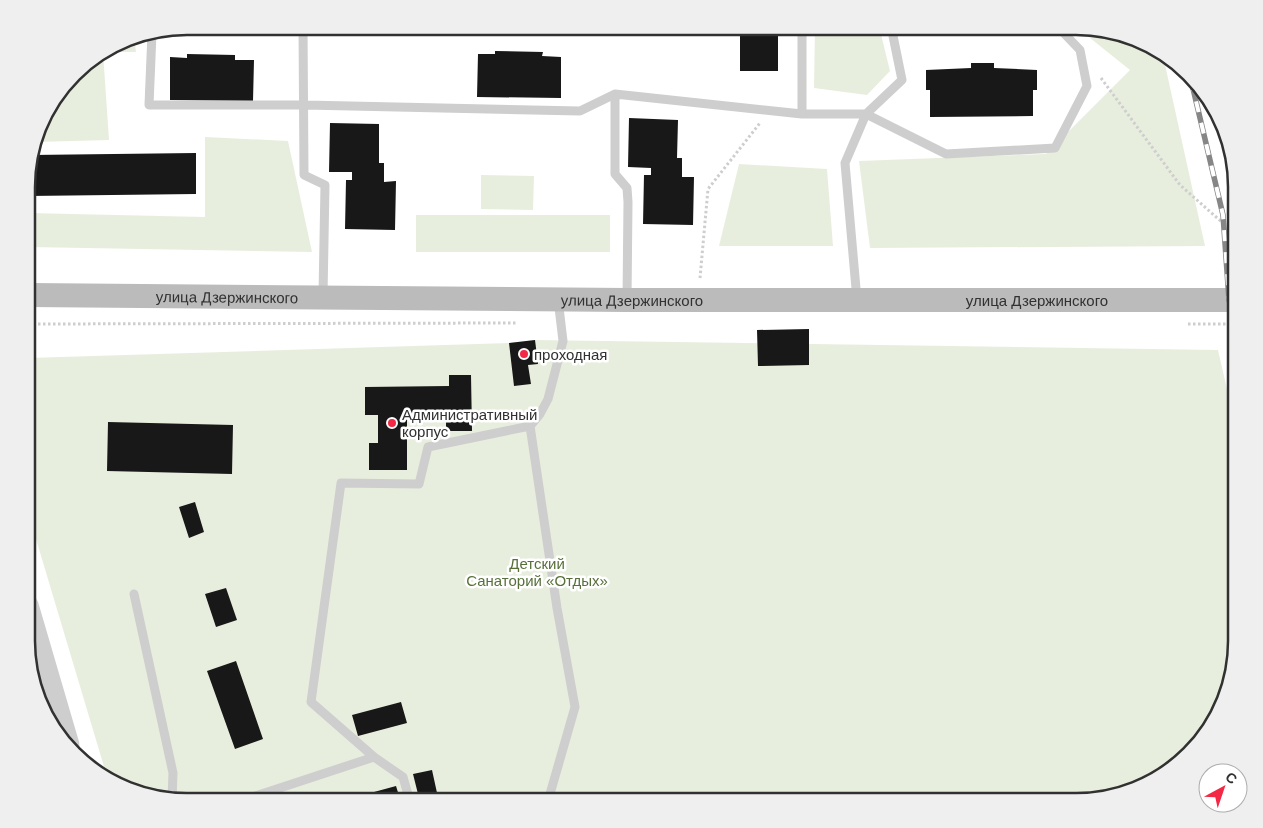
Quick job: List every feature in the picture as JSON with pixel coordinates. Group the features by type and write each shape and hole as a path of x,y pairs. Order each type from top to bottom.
{"main road":[{"name":"улица Дзержинского","path":"35,295 627,300 1228,300"}],"street":[{"path":"35,629 66,734"}],"lane":[{"path":"303,35 304,175 325,186 323,298"},
{"path":"802,35 802,114"},
{"path":"857,300 845,163 866,114 902,80 893,35"},
{"path":"152,39 149,105 305,105 580,111 615,94 802,114 866,114 946,154 1055,148 1087,86 1080,50 1066,35"},
{"path":"615,94 615,174 627,188 628,202 627,300"},
{"path":"407,793 403,777 374,757 311,702 341,483 419,484 428,447 530,426 540,414 548,398 563,341 558,299"},
{"path":"530,426 557,608 575,707 550,793"},
{"path":"134,594 173,773 172,792"},
{"path":"264,793 374,757"}],"path":[{"path":"1080,50 1180,185 1224,224 1228,224"},
{"path":"699,282 708,189 770,110"}],"green space":[{"path":"815,35 881,35 890,71 867,95 814,88"},
{"path":"1087,36 1116,40 1143,51 1165,63 1205,246 870,248 859,161 1046,154 1130,70"},
{"path":"135,44 136,52 118,52"},
{"path":"104,60 109,140 42,142 61,102 87,73"},
{"path":"205,137 288,141 312,252 35,247 35,213 205,217"},
{"path":"739,164 827,169 833,246 719,246"},
{"path":"481,175 534,176 533,210 481,209"},
{"path":"416,215 610,215 610,252 416,252"},
{"name":"Детский Санаторий «Отдых»","path":"535,340 1218,350 1228,393 1228,651 1220,690 1212,708 1202,726 1169,762 1152,773 1116,788 1086,793 187,793 147,788 105,768 35,536 35,358 509,343"}],"building":[{"path":"740,35 778,35 778,71 740,71"},
{"path":"495,51 543,52 542,56 561,57 561,98 477,97 478,54 495,54"},
{"path":"187,54 235,55 235,60 254,60 253,101 170,100 170,57 187,58"},
{"path":"971,63 994,63 994,68 1037,70 1037,90 1033,90 1033,116 930,117 930,90 926,90 926,70 971,68"},
{"path":"629,118 678,120 677,158 682,158 682,177 694,177 693,225 643,224 644,175 651,175 651,168 628,167"},
{"path":"330,123 379,124 379,163 384,163 384,182 396,181 395,230 345,229 346,180 352,180 352,172 329,172"},
{"path":"196,153 196,194 35,196 38,155"},
{"path":"809,329 809,365 758,366 757,330"},
{"name":"проходная","path":"535,340 538,364 528,365 531,384 514,386 509,343"},
{"name":"Административный корпус","path":"449,375 471,375 472,431 446,431 446,415 407,416 407,470 369,470 369,443 378,443 378,415 365,415 365,387 449,386"},
{"path":"108,422 233,425 232,474 107,471"},
{"path":"195,502 204,532 189,538 179,507"},
{"path":"226,588 237,620 216,627 205,594"},
{"path":"236,661 263,739 235,749 207,671"},
{"path":"401,702 407,723 358,736 352,715"},
{"path":"432,770 437,793 418,793 413,774"},
{"path":"396,786 398,793 370,793"}],"railway":[{"path":"1193,90 1223,215 1228,286"}],"place":[{"name":"проходная","path":"524,354"},
{"name":"Административный корпус","path":"392,423"}]}
